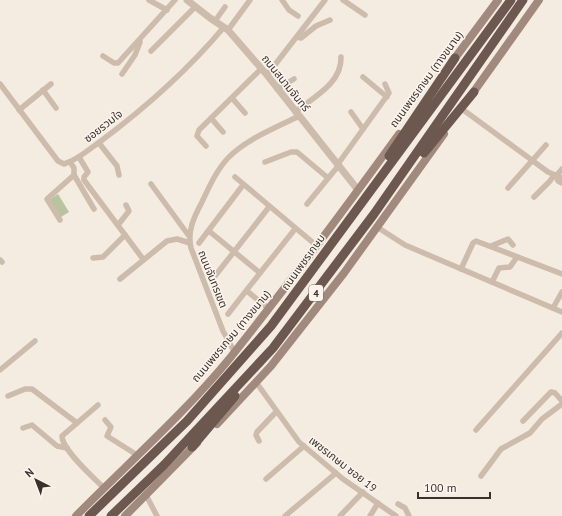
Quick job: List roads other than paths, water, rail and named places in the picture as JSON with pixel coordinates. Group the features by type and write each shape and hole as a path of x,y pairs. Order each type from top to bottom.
{"highway":[{"name":"ถนนเพชรเกษม","path":"89,516 187,421 271,326 511,0"},
{"name":"4","path":"111,516 164,465 273,348 382,203 523,0"},
{"path":"359,205 397,144 455,58"},
{"path":"382,203 474,92"},
{"path":"192,447 273,348"}],"main road":[{"name":"ถนนเพชรเกษม (ทางขนาน)","path":"76,516 190,403 234,352 317,246 498,0"},
{"name":"4","path":"126,516 256,382 344,273 539,0"}],"street":[{"path":"149,0 167,10"},
{"path":"103,56 116,64 141,40 175,0"},
{"name":"ซอยรวมใจ","path":"70,162 99,142 171,83 226,28 250,0"},
{"path":"282,0 289,10 298,16"},
{"path":"267,75 325,0"},
{"path":"344,0 365,15"},
{"path":"152,51 192,3"},
{"name":"ถนนสนามจันทร์","path":"192,3 226,28 267,75 358,190"},
{"path":"215,21 226,6"},
{"path":"296,37 301,38 316,26 330,20"},
{"path":"122,74 135,55 141,40"},
{"name":"ถนนจันทรเขต","path":"234,352 196,264 189,236 193,220 219,168 228,157 244,145 297,114 334,81 342,67 341,57"},
{"path":"206,146 197,133 260,68"},
{"path":"363,77 387,97"},
{"path":"277,88 294,79"},
{"path":"0,84 58,161 64,164 70,162 74,168 74,175 94,209"},
{"path":"19,110 51,84"},
{"path":"308,204 387,97 389,91 385,84"},
{"path":"43,90 56,108"},
{"path":"232,98 245,113"},
{"path":"462,109 532,161 557,176 558,181 562,183"},
{"path":"351,112 363,129"},
{"path":"211,118 223,132"},
{"path":"99,142 118,166 119,175"},
{"path":"508,188 546,145"},
{"path":"265,162 291,152 297,152 328,178"},
{"path":"79,157 88,172 84,176 84,180 143,259"},
{"path":"534,197 557,176 562,169"},
{"path":"60,220 48,199 74,175"},
{"path":"236,178 317,246"},
{"path":"151,184 189,236"},
{"path":"199,244 244,185"},
{"path":"118,225 129,211 126,205"},
{"path":"215,276 233,251 269,207"},
{"path":"377,227 405,246 562,312"},
{"path":"228,314 295,229"},
{"path":"209,230 260,273"},
{"path":"93,258 103,257 125,235"},
{"path":"120,279 160,245 172,239 190,243"},
{"path":"491,246 508,239 513,245"},
{"path":"461,269 474,241 478,241 562,274"},
{"path":"492,282 499,268 510,267 517,257"},
{"path":"247,291 269,309"},
{"path":"553,308 562,292"},
{"path":"476,430 562,333"},
{"path":"0,370 35,341"},
{"name":"เพชรเกษม ซอย 19","path":"256,382 276,412 304,446 336,473 396,516"},
{"path":"8,396 25,389 32,389 77,423"},
{"path":"522,421 550,392 555,393 562,400"},
{"path":"481,476 501,449 530,432 542,419 562,404"},
{"path":"98,405 62,436 67,448 104,488"},
{"path":"259,441 256,435 257,432 276,412"},
{"path":"105,420 111,428 107,436 137,455"},
{"path":"23,428 32,425 57,446 67,448"},
{"path":"266,480 304,446"},
{"path":"285,516 336,473"},
{"path":"340,516 363,492"},
{"path":"146,495 157,516"},
{"path":"370,516 378,503"},
{"path":"398,504 405,508 409,516"}]}
